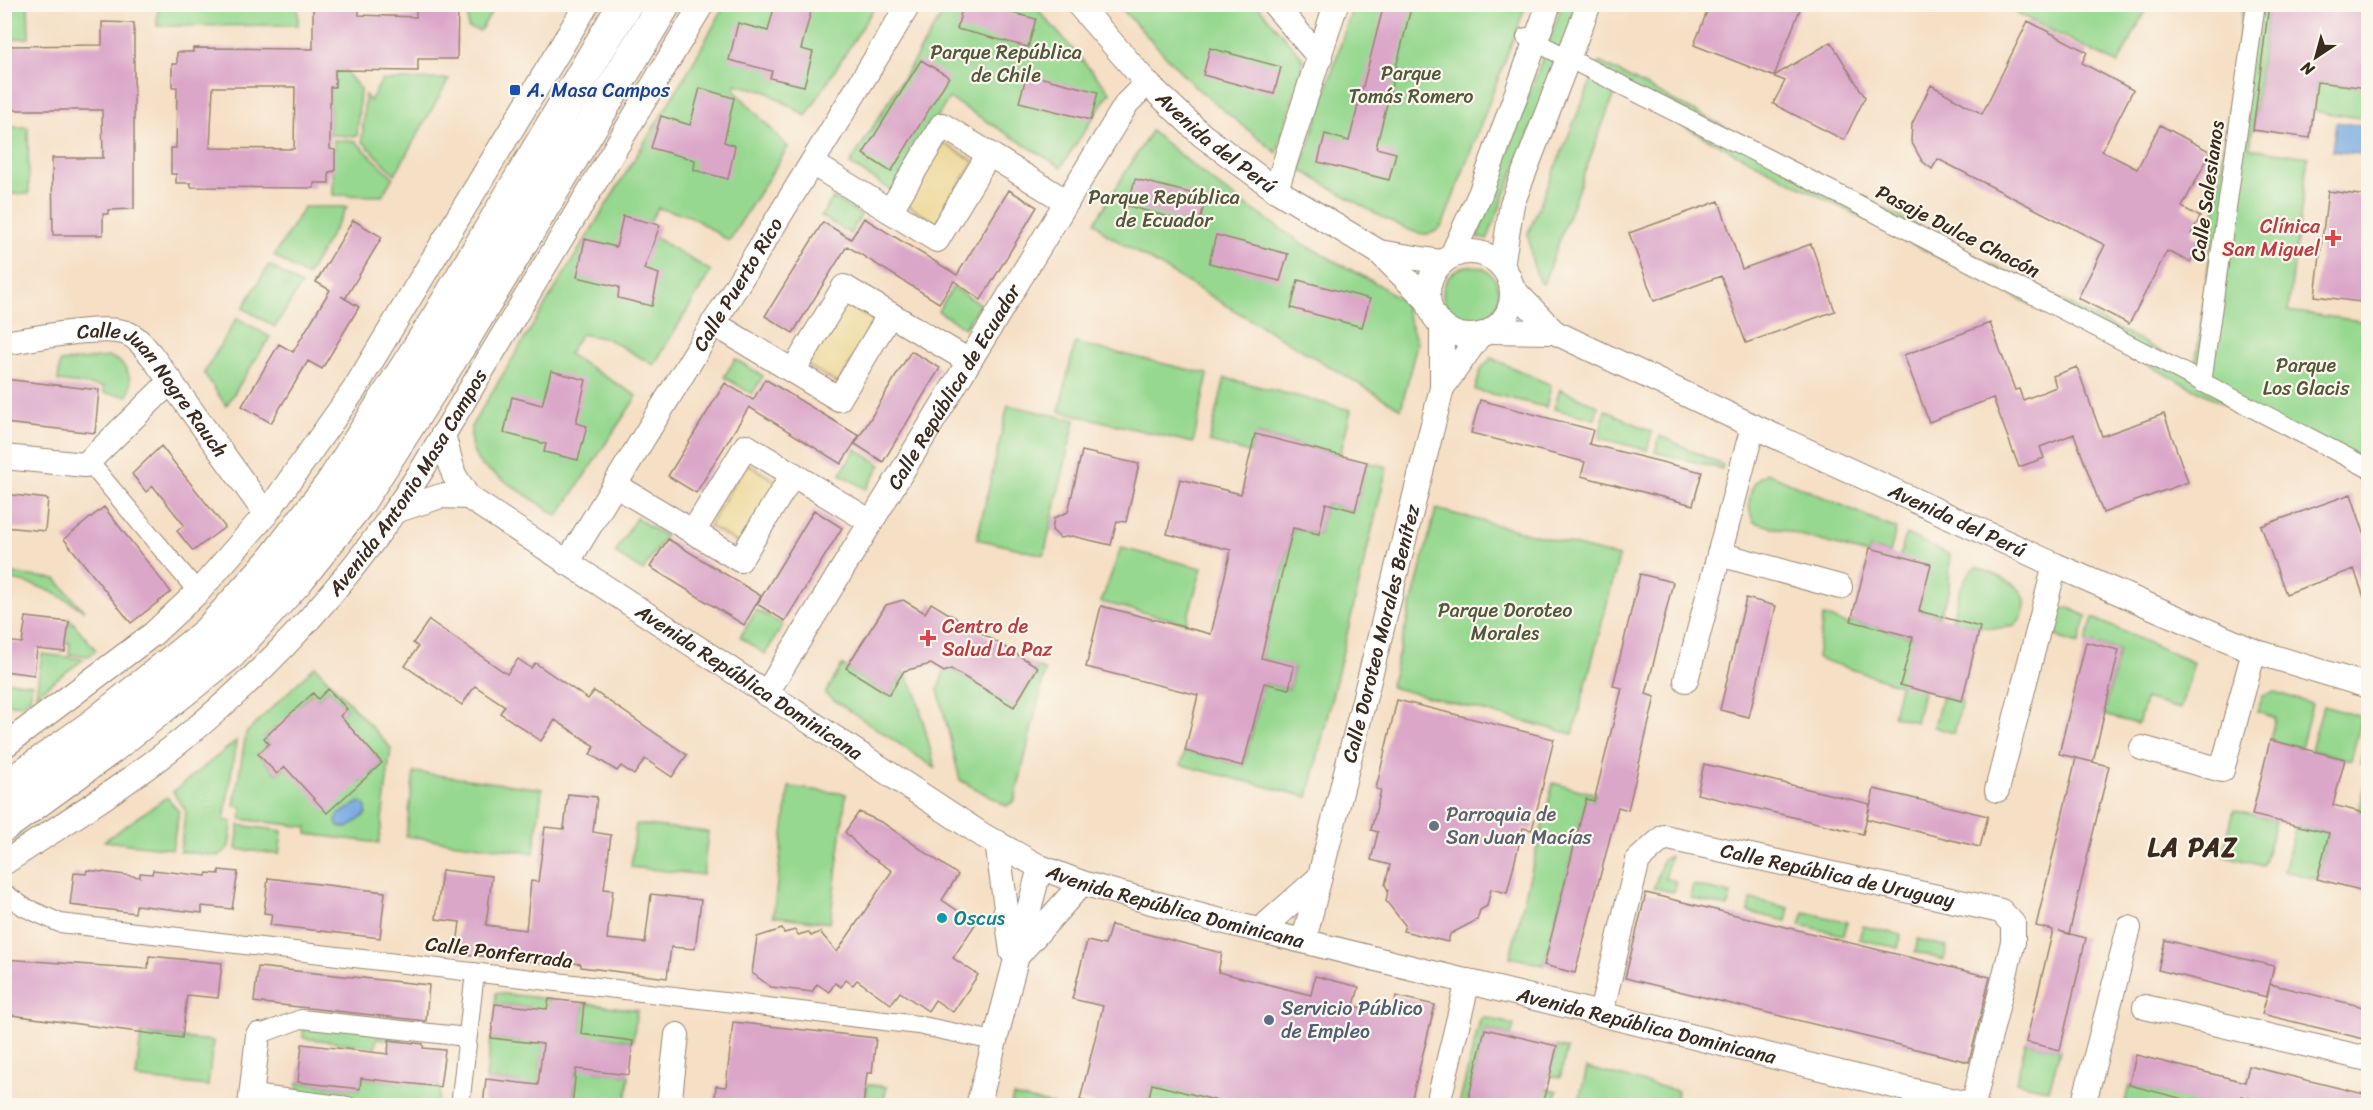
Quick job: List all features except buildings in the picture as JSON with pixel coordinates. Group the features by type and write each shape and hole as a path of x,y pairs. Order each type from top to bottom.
{"highway":[{"path":"4,789 93,726 208,633 273,561 332,484 431,328 626,4"},
{"name":"Avenida Antonio Masa Campos","path":"4,825 110,748 230,653 296,581 358,502 465,336 664,4"}],"street":[{"path":"4,746 146,639 198,592 266,514 354,390 587,4"},
{"name":"Avenida Antonio Masa Campos","path":"4,863 135,776 183,740 287,645 332,592 395,511 702,4"},
{"name":"Calle Puerto Rico","path":"567,563 909,4"},
{"name":"Avenida del Perú","path":"1078,4 1147,83 1202,135 1276,190 1379,252 1428,300"},
{"path":"1274,4 1320,58"},
{"path":"1276,190 1336,4"},
{"path":"1549,4 1531,39 1480,194 1447,259 1432,273 1428,286 1428,300 1433,314 1442,326 1453,333 1485,333 1508,313 1512,288 1502,266 1512,204 1589,4"},
{"name":"Calle Salesianos","path":"2202,383 2256,4"},
{"name":"Pasaje Dulce Chacón","path":"1531,39 1846,198 2368,468"},
{"name":"Calle República de Ecuador","path":"766,694 1127,103 1147,83"},
{"path":"890,211 942,126 1067,202"},
{"path":"812,163 937,240 989,154"},
{"name":"Avenida del Perú","path":"1379,252 1447,259"},
{"path":"1447,259 1465,252 1478,253 1502,266"},
{"path":"793,371 844,287 969,361"},
{"name":"Avenida del Perú","path":"1512,288 1554,332 1753,426 2055,565 2254,651 2368,686"},
{"path":"713,323 839,399 890,314"},
{"name":"Calle Doroteo Morales Benítez","path":"1304,940 1442,388 1442,326"},
{"name":"Calle Juan Nogre Rauch","path":"4,343 114,330 129,334 142,343 171,381 266,514"},
{"name":"Avenida del Perú","path":"1485,333 1554,332"},
{"name":"Calle Doroteo Morales Benítez","path":"1442,388 1485,333"},
{"path":"4,456 80,465 89,462 171,381"},
{"path":"1686,680 1753,426"},
{"name":"Avenida República Dominicana","path":"443,434 454,476 468,497 947,814 1040,867 1082,883 1260,930 1974,1105"},
{"path":"693,531 746,446 871,522"},
{"path":"89,462 198,592"},
{"path":"615,485 740,560 793,474"},
{"path":"395,511 441,496 468,497"},
{"path":"1719,554 1840,587"},
{"path":"1997,790 2055,565"},
{"path":"2142,748 2222,770 2254,651"},
{"name":"Calle República de Uruguay","path":"1601,1014 1638,860 1664,837 2001,911 2013,924 2013,942 1974,1105"},
{"path":"997,842 1014,960"},
{"path":"978,1106 1014,960 1040,867"},
{"path":"1260,930 1320,877"},
{"path":"1014,960 1082,883"},
{"name":"Calle Ponferrada","path":"4,893 24,907 60,922 918,1025 994,1041"},
{"path":"2083,1106 2129,928"},
{"path":"460,1106 475,972"},
{"path":"1441,1106 1440,1095 1468,981"},
{"path":"2145,1007 2368,1059"},
{"path":"348,1106 251,1100 258,1035 301,1019 467,1037"},
{"path":"669,1106 677,1035"}],"green space":[{"path":"4,5 28,5 29,38 5,39"},
{"path":"158,5 298,5 298,25 157,26"},
{"path":"468,5 496,5 480,31 468,28"},
{"path":"725,5 876,5 806,116 767,92 735,84 735,91 788,147 729,241 690,216 658,208 644,231 711,271 654,365 608,339 581,334 568,354 637,396 558,516 482,466 475,457 472,447 472,425 690,68"},
{"name":"Parque República de Chile","path":"948,5 1034,5 1110,92 1061,167 949,98 892,191 850,164"},
{"name":"Parque Tomás Romero","path":"1118,5 1257,5 1304,60 1277,153 1195,87"},
{"name":"Parque Tomás Romero","path":"1353,5 1526,5 1443,224 1432,233 1417,233 1402,227 1301,170"},
{"path":"1562,5 1580,5 1487,240 1477,237"},
{"path":"2001,5 2148,5 2118,64"},
{"name":"Parque Los Glacis","path":"2243,5 2269,5 2250,148 2308,157 2288,311 2368,322 2368,478 1615,91 1543,284 1539,282 1532,260 1528,233 1599,62 2195,369"},
{"path":"331,53 360,89 357,136 330,135 330,87 335,87 335,66"},
{"path":"449,79 395,174 362,141 365,95 370,101 382,80"},
{"path":"2317,82 2368,88 2368,119 2313,111"},
{"path":"4,127 28,127 29,194 5,194"},
{"name":"Parque República de Ecuador","path":"1151,131 1221,188 1303,244 1381,286 1403,302 1417,343 1401,409 1106,234 1095,222"},
{"path":"334,140 355,141 393,177 382,196 333,195"},
{"path":"833,198 861,215 850,234 821,216"},
{"path":"304,207 347,207 307,276 274,256"},
{"path":"269,265 301,285 275,327 243,308"},
{"path":"1466,266 1476,266 1491,274 1497,283 1499,294 1497,305 1491,314 1476,322 1466,322 1455,317 1448,310 1443,299 1443,289 1448,278 1455,271"},
{"path":"953,287 980,304 965,328 938,311"},
{"path":"237,318 270,337 226,406 204,373"},
{"path":"1075,343 1208,374 1193,443 1059,411"},
{"path":"110,357 121,363 128,372 130,390 128,396 104,393 104,387 58,381 60,362"},
{"path":"1491,358 1551,385 1546,407 1475,390 1481,369"},
{"path":"735,359 763,376 752,394 724,377"},
{"path":"1225,378 1351,410 1340,455 1256,434 1250,453 1209,442"},
{"path":"1560,389 1598,406 1595,419 1554,409"},
{"path":"1008,405 1075,420 1044,555 977,539"},
{"path":"1605,410 1652,432 1647,450 1599,438"},
{"path":"1660,436 1723,465 1722,469 1655,452"},
{"path":"856,449 881,465 866,489 840,474"},
{"path":"1367,462 1387,467 1308,797 1181,765 1185,751 1244,766 1264,683 1289,689 1294,667 1261,658 1293,528 1319,534 1326,503 1355,511"},
{"path":"1768,473 1896,529 1890,553 1870,548 1868,554 1754,522 1749,501 1750,494 1757,481"},
{"name":"Parque Doroteo Morales","path":"1436,509 1619,557 1573,734 1390,687"},
{"path":"636,518 665,536 643,571 615,553"},
{"path":"1906,534 1950,555 1949,592 1939,616 1908,608 1900,556"},
{"path":"1121,548 1202,568 1186,623 1101,602"},
{"path":"1976,567 2008,581 2023,594 2025,603 2023,614 2015,626 1991,628 1952,620 1957,598 1966,577"},
{"path":"5,573 56,579 84,611 47,590 5,579"},
{"path":"2069,608 2087,616 2079,644 2055,634 2058,614 2062,609"},
{"path":"757,610 783,625 765,654 740,637"},
{"path":"1823,616 1850,625 1851,621 1924,640 1923,691 1916,722 1893,716 1900,685 1817,658"},
{"path":"69,618 96,650 89,656 69,654 70,643 66,643"},
{"path":"2093,618 2194,663 2180,709 2145,699 2138,724 2104,715 2119,650 2086,642"},
{"path":"42,654 84,659 36,694"},
{"path":"842,665 889,695 904,671 916,693 935,768 825,694"},
{"path":"315,666 391,748 379,843 307,834 307,827 241,819 242,807 234,806 246,733","holes":["328,689 347,709 325,730 359,738 382,763 360,783 300,754 277,774 258,754 269,744 264,738 277,726 283,731 304,712 299,706 312,693 318,699"]},
{"path":"1038,667 1045,671 1015,800 1007,806 960,780 938,689 944,672 951,669 1014,707"},
{"path":"7,681 32,684 30,698 21,705 5,703"},
{"path":"2275,692 2312,704 2301,748 2270,740 2275,718 2257,712 2263,696"},
{"path":"1942,696 1962,701 1954,733 1934,727"},
{"path":"2323,706 2362,717 2351,760 2311,750"},
{"path":"2368,731 2368,766 2360,763"},
{"path":"236,741 224,820 232,822 229,847 219,856 180,851 186,811 173,792"},
{"path":"414,772 542,789 534,853 406,836"},
{"path":"2368,772 2368,814 2359,812"},
{"path":"1553,783 1596,794 1594,801 1586,800 1544,965 1510,957"},
{"path":"789,787 846,794 830,923 773,916"},
{"path":"167,797 179,812 172,849 104,841"},
{"path":"2234,810 2276,821 2263,866 2223,855"},
{"path":"636,824 708,832 703,875 631,867"},
{"path":"239,825 282,831 279,854 236,849"},
{"path":"2296,825 2329,833 2317,879 2284,871"},
{"path":"1670,856 1665,878 1676,881 1673,892 1654,888 1663,859"},
{"path":"1693,885 1731,894 1728,907 1690,898"},
{"path":"1751,899 1789,908 1786,921 1748,912"},
{"path":"1804,912 1847,922 1844,935 1800,925"},
{"path":"1863,926 1901,935 1898,948 1859,939"},
{"path":"1918,939 1947,947 1944,960 1915,952"},
{"path":"496,993 549,999 545,1030 529,1007 495,1004"},
{"path":"584,1003 637,1010 633,1041 605,1037 580,1040"},
{"path":"1484,1017 1514,1025 1511,1035 1485,1029 1468,1100 1491,1105 1459,1105 1480,1020"},
{"path":"304,1023 403,1034 402,1041 377,1038 375,1047 303,1038"},
{"path":"141,1034 213,1041 208,1086 136,1078"},
{"path":"491,1038 519,1041 544,1039 536,1105 520,1083 486,1079"},
{"path":"2026,1042 2060,1050 2049,1090 2016,1082"},
{"path":"1557,1046 1567,1049 1560,1078 1550,1075"},
{"path":"579,1049 597,1051 595,1071 629,1075 626,1105 572,1106"},
{"path":"1587,1068 1678,1091 1675,1105 1578,1105"},
{"path":"361,1078 440,1087 438,1105 378,1105 296,1096 298,1082 359,1089"},
{"path":"831,1080 887,1087 882,1105 866,1106 867,1088 830,1084"},
{"path":"1152,1084 1238,1105 1147,1106"},
{"path":"2129,1085 2211,1105 2124,1106"},
{"path":"1546,1088 1557,1091 1553,1105 1543,1106"},
{"path":"1013,1096 1054,1105 1011,1105"}],"sand":[{"path":"943,143 974,161 936,223 906,204"},
{"path":"845,304 876,322 838,384 807,365"},
{"path":"746,463 777,482 740,544 709,526"}],"water":[{"path":"2336,122 2368,127 2368,155 2332,151"},
{"path":"360,802 366,807 366,814 348,828 338,826 336,822 338,815"}],"place":[{"name":"A. Masa Campos","path":"515,90"},
{"name":"Clínica San Miguel","path":"2333,238"},
{"name":"Centro de Salud La Paz","path":"928,638"},
{"name":"Parroquia de San Juan Macías","path":"1434,826"},
{"name":"Oscus","path":"942,918"},
{"name":"Servicio Público de Empleo","path":"1269,1020"}],"district":[{"name":"LA PAZ","path":"2193,847"}]}
